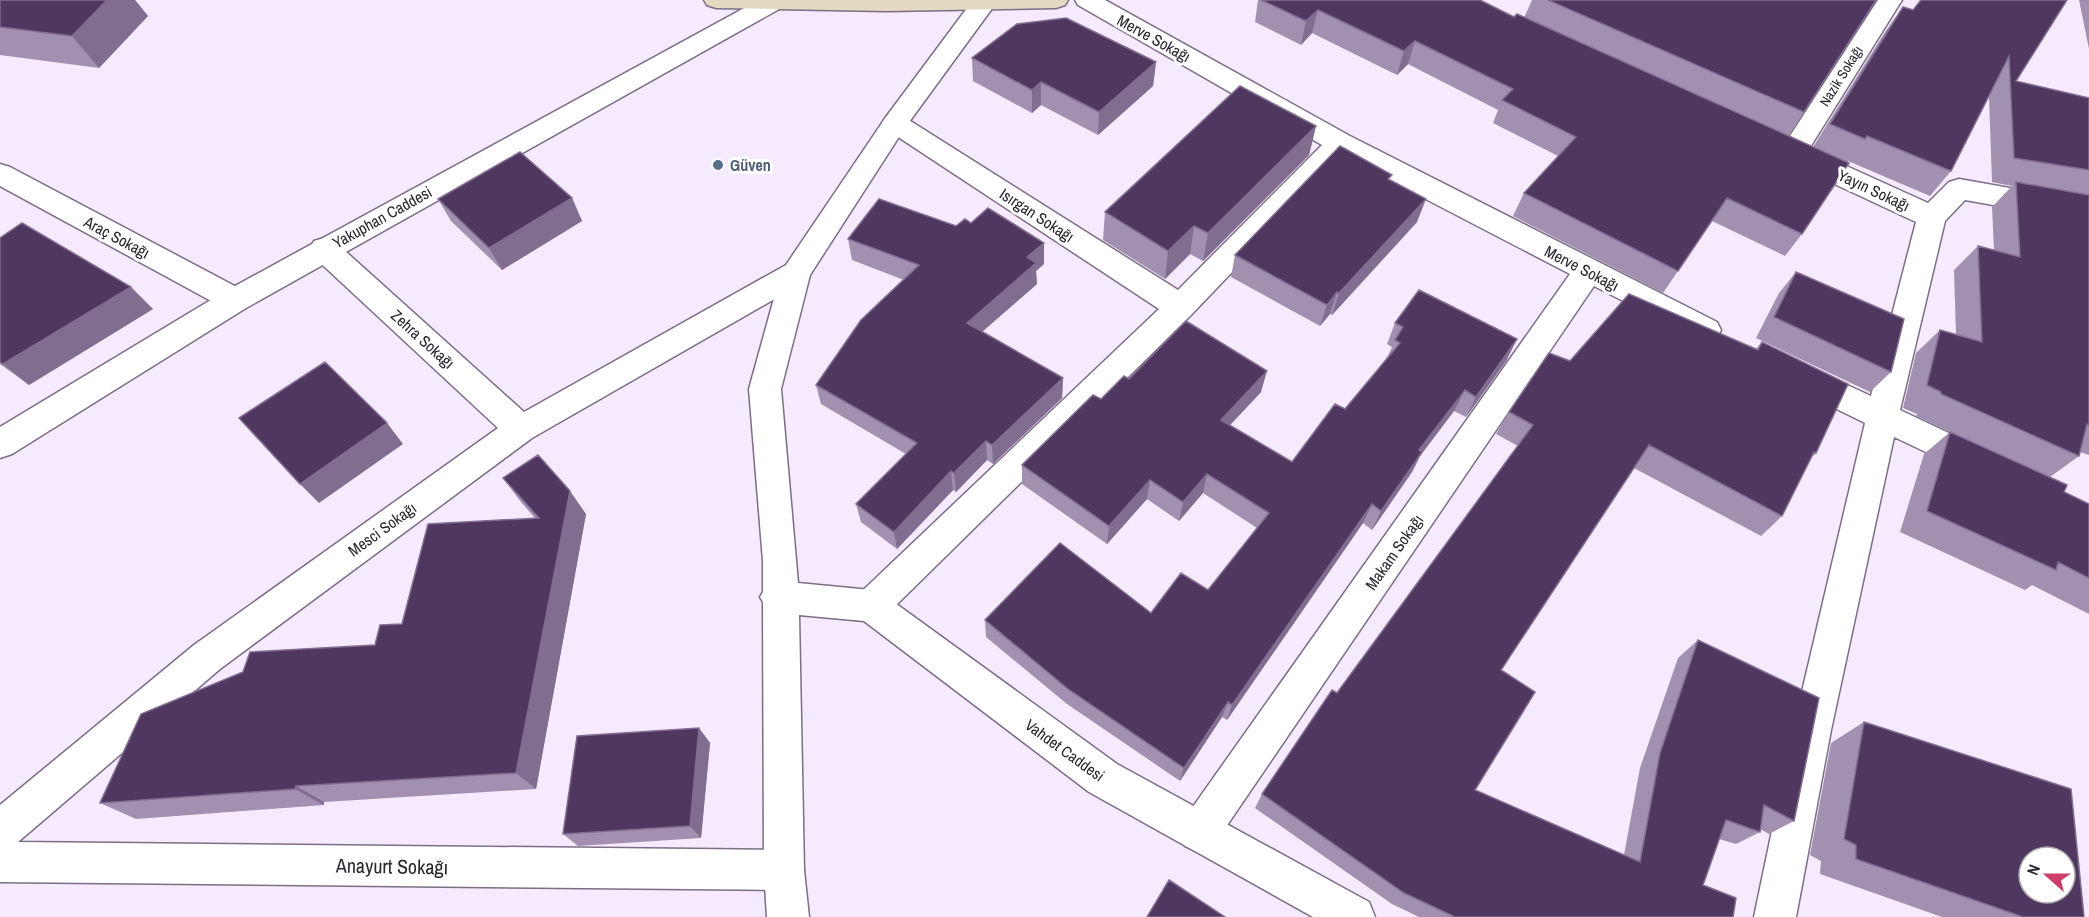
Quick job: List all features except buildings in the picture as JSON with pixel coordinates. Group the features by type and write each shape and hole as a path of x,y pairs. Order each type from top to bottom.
{"main road":[{"path":"716,0 984,3 1056,0"}],"street":[{"name":"Merve Sokağı","path":"1087,0 1340,143 1735,344"},
{"name":"Nazik Sokağı","path":"1783,148 1865,18 1890,0"},
{"name":"Yakuphan Caddesi","path":"0,444 235,300 771,1"},
{"path":"788,917 783,870 778,597 780,561 765,389 796,273 895,123 984,3"},
{"name":"Isırgan Sokağı","path":"895,123 1180,307"},
{"path":"778,597 871,606 1180,307 1340,143"},
{"name":"Yayın Sokağı","path":"1783,148 1932,217"},
{"name":"Araç Sokağı","path":"0,174 235,300"},
{"path":"1775,917 1812,730 1882,417 1932,217 1959,189 2089,212"},
{"name":"Zehra Sokağı","path":"324,249 521,429"},
{"name":"Makam Sokağı","path":"1199,832 1588,271"},
{"name":"Mesci Sokağı","path":"0,831 207,657 521,429 796,273"},
{"path":"1777,365 2006,476"},
{"name":"Vahdet Caddesi","path":"871,606 1103,778 1354,917"},
{"name":"Anayurt Sokağı","path":"0,862 783,870"}],"place":[{"name":"Güven","path":"718,165"}]}
